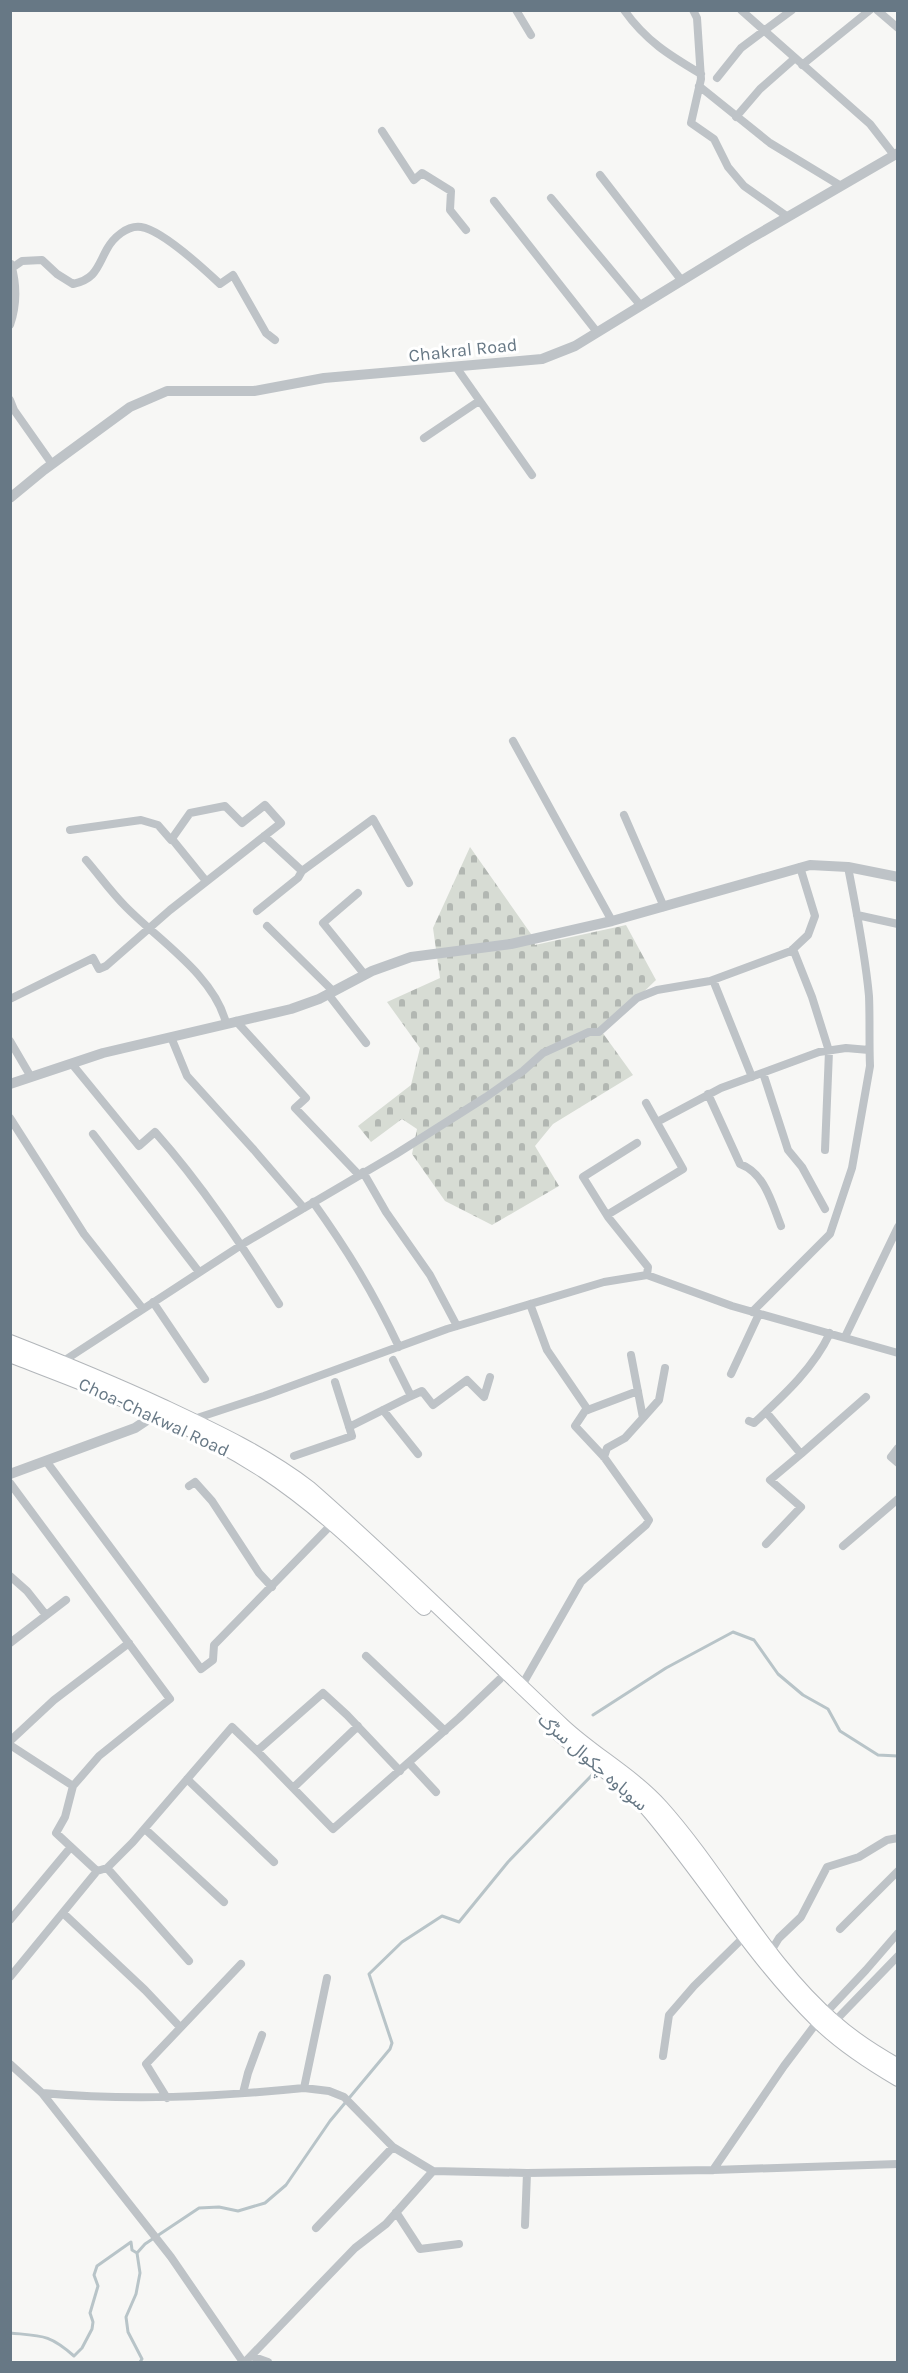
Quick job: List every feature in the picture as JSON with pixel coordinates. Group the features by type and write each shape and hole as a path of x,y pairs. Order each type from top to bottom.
{"highway":[{"path":"10,1342 62,1362 153,1407 191,1419 252,1450 281,1467 309,1488 569,1731 609,1761 661,1807 825,2019 897,2066"},
{"name":"Choa-Chakwal Road","path":"10,1354 153,1407 264,1471 319,1513"},
{"name":"سوہاوہ چکوال سڑک","path":"319,1513 564,1740 650,1811 795,1997 825,2019 868,2061 897,2079"}],"street":[{"path":"516,10 531,35"},
{"path":"624,10 634,25 664,53 701,74"},
{"path":"693,10 697,18 701,74 691,123 714,139 728,167 744,186 788,217"},
{"path":"741,10 763,32 870,124 896,154"},
{"path":"717,78 741,48 792,10"},
{"path":"802,65 870,10"},
{"path":"882,12 897,28"},
{"path":"736,117 760,89 794,59"},
{"path":"699,86 770,143 841,186"},
{"path":"382,131 414,180 422,174 451,191 450,210 466,230"},
{"name":"Chakral Road","path":"10,498 130,407 167,390 254,391 324,378 542,359 575,346 896,154"},
{"path":"600,175 682,281"},
{"path":"551,198 641,306"},
{"path":"494,201 597,332"},
{"path":"10,326 15,312 11,266 22,261 42,260 57,274 73,284 85,281 100,266 107,248 120,234 132,228 142,227 179,248 220,284 233,275 266,333 275,340"},
{"path":"456,368 532,476"},
{"path":"10,400 14,410 52,464"},
{"path":"424,438 479,400"},
{"path":"513,741 612,921"},
{"path":"10,999 93,958 99,969 106,966 170,910 280,824 265,805 242,823 225,806 190,813 172,838"},
{"path":"624,815 664,907"},
{"path":"257,911 298,878 302,871 373,819 410,883"},
{"path":"69,830 141,820 158,825 172,838 206,881"},
{"path":"264,836 302,871"},
{"path":"86,860 122,904 186,961 231,1022 306,1098 295,1108 361,1173 430,1275 457,1326"},
{"path":"10,1084 103,1053 291,1009 411,957 511,944 612,921 810,865 848,867 897,877"},
{"path":"62,1362 241,1244 486,1097 523,1071 543,1053 589,1032 599,1032 637,998 657,990 713,980 793,949 808,935 815,916 800,867"},
{"path":"731,1374 755,1313 830,1234 852,1168 870,1066 868,995 848,867"},
{"path":"358,893 323,923 365,975"},
{"path":"857,915 897,924"},
{"path":"267,926 330,993 366,1043"},
{"path":"793,949 812,997 829,1051 825,1149"},
{"path":"713,980 752,1077"},
{"path":"171,1036 187,1076 304,1208"},
{"path":"10,1041 31,1077"},
{"path":"657,1122 708,1094 819,1052 846,1048 869,1050"},
{"path":"72,1064 139,1146 155,1132 206,1195 241,1244 279,1305"},
{"path":"763,1073 788,1149 802,1167 825,1209"},
{"path":"708,1094 740,1164 752,1168 767,1189 781,1226"},
{"path":"607,1215 683,1169 646,1102"},
{"path":"10,1118 84,1234 143,1309"},
{"path":"93,1134 199,1272"},
{"path":"637,1143 583,1177 607,1215 648,1267 647,1275"},
{"path":"313,1202 352,1257 377,1300 399,1347"},
{"path":"845,1337 897,1227"},
{"path":"191,1419 457,1326 604,1282 647,1275 755,1313 897,1353"},
{"path":"153,1302 205,1379"},
{"path":"530,1304 547,1350 588,1410"},
{"path":"749,1422 754,1423 766,1412 810,1366 830,1333"},
{"path":"631,1355 643,1418"},
{"path":"393,1360 411,1396"},
{"path":"604,1457 608,1448 625,1438 659,1400 665,1368"},
{"path":"349,1427 422,1391 433,1405 467,1380 484,1396 490,1377"},
{"path":"294,1456 352,1436 335,1382"},
{"path":"521,1687 581,1582 649,1520 604,1457 575,1426 588,1410 638,1391"},
{"path":"766,1544 801,1508 770,1480 866,1397"},
{"path":"10,1474 142,1425 153,1407"},
{"path":"383,1410 418,1454"},
{"path":"766,1412 801,1454"},
{"path":"897,1448 891,1457 897,1464"},
{"path":"46,1461 201,1669 213,1660 214,1645 332,1524"},
{"path":"189,1486 195,1482 212,1502 272,1587"},
{"path":"10,1483 170,1699 99,1756 73,1786 65,1817 56,1833 97,1871"},
{"path":"843,1546 897,1499"},
{"path":"10,1576 27,1591 46,1615"},
{"path":"10,1642 66,1600"},
{"path":"73,1786 10,1743 54,1700 129,1643"},
{"path":"366,1656 445,1731"},
{"path":"10,1977 97,1871 107,1868 145,1829 232,1727 333,1829 445,1731 500,1679"},
{"path":"257,1751 323,1693 400,1771"},
{"path":"293,1788 358,1726"},
{"path":"409,1762 436,1792"},
{"path":"187,1779 274,1862"},
{"path":"145,1829 224,1902"},
{"path":"771,1951 779,1938 801,1917 826,1867 859,1857 887,1840 897,1838"},
{"path":"10,1920 70,1848"},
{"path":"107,1868 189,1961"},
{"path":"840,1929 897,1871"},
{"path":"63,1913 145,1990 180,2027"},
{"path":"713,2170 784,2066 897,1933"},
{"path":"663,2056 669,2015 694,1986 746,1935"},
{"path":"825,2019 897,1956"},
{"path":"167,2098 146,2064 241,1964"},
{"path":"304,2088 327,1978"},
{"path":"243,2093 262,2035"},
{"path":"10,2064 42,2092 159,2242 246,2360 268,2362"},
{"path":"42,2092 99,2098 167,2098 304,2088 329,2091 344,2097 393,2147 433,2171 527,2174 897,2164"},
{"path":"316,2228 393,2147"},
{"path":"246,2360 355,2248 386,2224 433,2171"},
{"path":"525,2225 527,2174"},
{"path":"396,2212 420,2249 459,2244"}],"green space":[{"path":"470,847 531,934 535,945 626,925 656,980 602,1032 633,1075 553,1124 535,1146 559,1186 492,1225 445,1201 412,1154 417,1129 402,1119 371,1142 358,1126 411,1085 420,1048 387,1002 440,978 433,928"}],"waterway":[{"path":"593,1715 666,1668 733,1632 754,1640 778,1674 803,1695 828,1709 840,1731 878,1755 898,1756"},
{"path":"10,2333 45,2337 74,2356 82,2348 92,2329 93,2322 90,2313 98,2286 94,2275 97,2266 131,2242 132,2250 137,2253 145,2244 199,2208 219,2207 238,2211 265,2203 286,2185 330,2121 390,2049 392,2043 369,1974 402,1942 442,1916 459,1922 508,1862 593,1774"},
{"path":"137,2253 140,2273 136,2294 126,2317 128,2332 142,2359 140,2362"}]}
